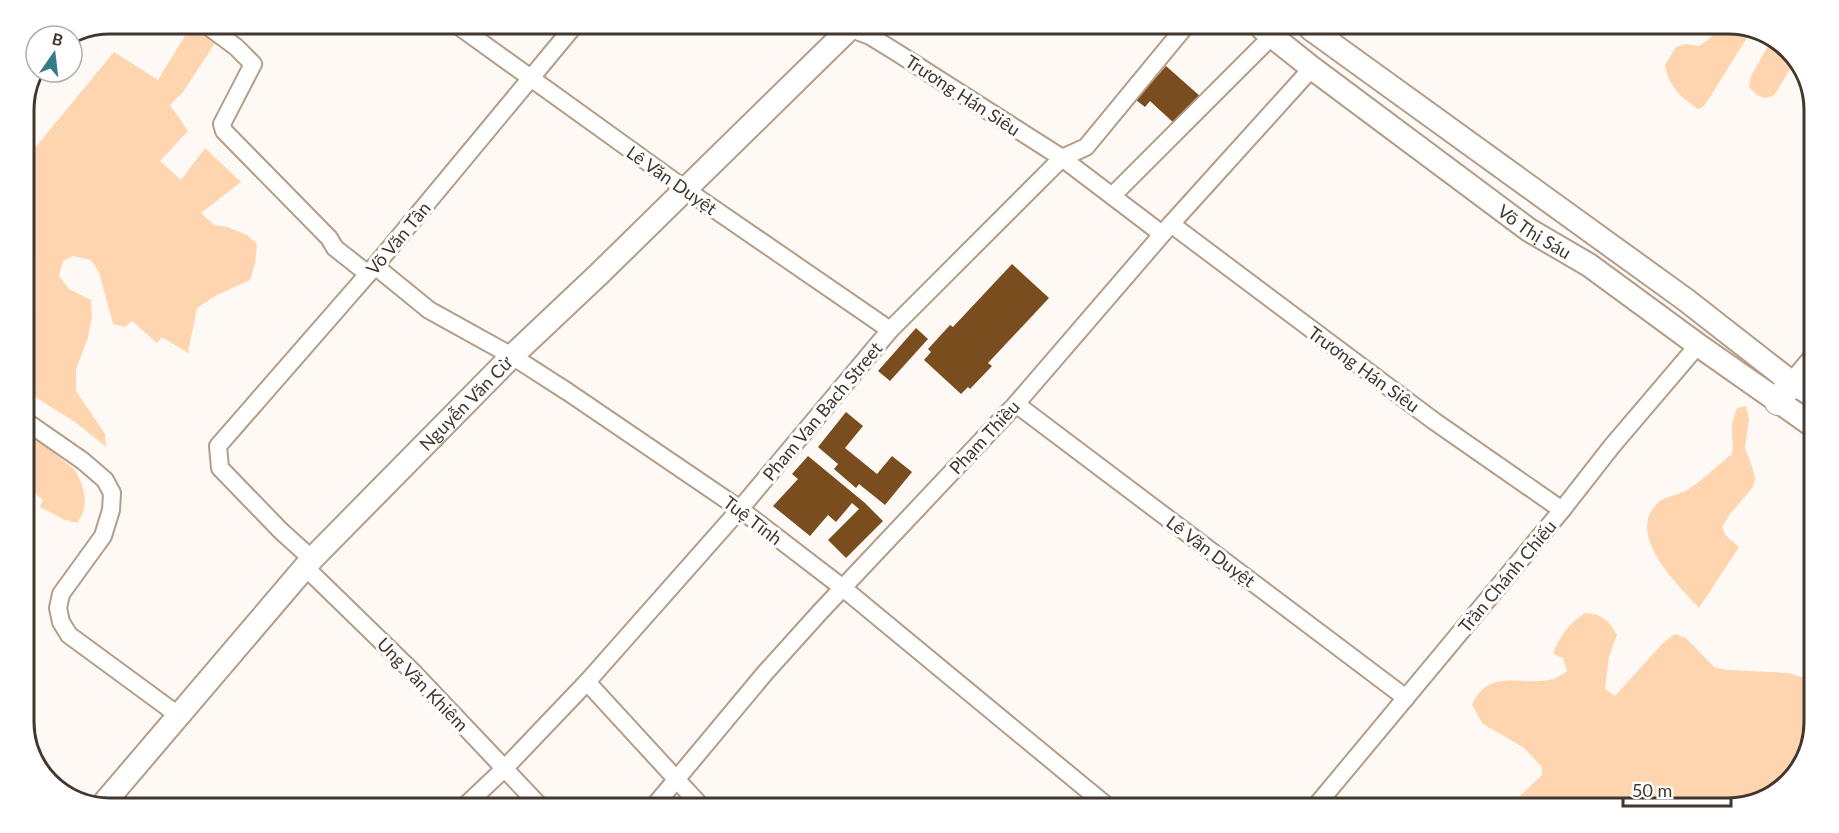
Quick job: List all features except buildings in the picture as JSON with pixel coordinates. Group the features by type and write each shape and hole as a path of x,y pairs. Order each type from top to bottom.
{"main road":[{"name":"Nguyễn Văn Cừ","path":"108,798 308,563 512,356 843,34"},
{"name":"Võ Thị Sáu","path":"1275,34 1312,68 1529,230 1589,265 1698,345 1794,393"},
{"name":"Võ Thị Sáu","path":"1318,34 1686,300 1794,393 1804,411"}],"street":[{"name":"Tuệ Tĩnh","path":"218,34 253,64 222,124 224,131 329,238 335,248 372,270 429,310 512,356 626,429 740,508 843,588 1097,798"},
{"name":"Lê Văn Duyệt","path":"469,34 685,189 890,330"},
{"name":"Võ Văn Tần","path":"218,446 372,270 567,34"},
{"name":"Trương Hán Siêu","path":"865,34 1062,159 1166,229 1562,510"},
{"name":"Pham Van Bach Street","path":"473,798 587,682 740,508 890,330 1062,159 1086,147 1179,34"},
{"path":"1113,195 1269,34"},
{"name":"Phạm Thiều","path":"661,798 765,674 1016,404 1166,229 1312,68"},
{"name":"Trần Chánh Chiếu","path":"1328,798 1406,698 1612,446 1698,345"},
{"path":"1794,393 1804,373"},
{"name":"Lê Văn Duyệt","path":"1016,404 1406,698"},
{"path":"35,428 83,461 105,480 112,493 111,510 103,536 61,594 58,608 61,622 69,635 178,715"},
{"name":"Ung Văn Khiêm","path":"218,446 220,468 532,798"},
{"path":"587,682 693,798"}],"shaded area":[{"path":"186,34 210,34 217,40 183,92 170,105 188,131 160,161 181,180 205,148 241,182 201,213 214,225 227,227 247,235 257,244 255,264 250,280 217,295 197,308 188,353 162,337 157,343 132,321 125,327 113,324 99,272 91,260 73,256 63,261 59,276 69,289 91,300 92,316 88,338 76,369 76,391 105,434 106,447 75,422 35,397 35,148 114,52 158,80"},
{"path":"1714,34 1747,37 1710,97 1703,107 1698,109 1672,85 1665,65 1676,47 1685,44 1699,46"},
{"path":"1768,46 1775,50 1791,67 1775,94 1767,98 1758,95 1749,87 1751,76"},
{"path":"1746,406 1749,419 1745,448 1755,479 1753,487 1722,527 1726,536 1739,547 1699,608 1678,586 1657,557 1650,542 1647,527 1650,514 1660,501 1689,489 1732,454 1734,417 1737,408"},
{"path":"35,438 75,470 85,497 84,510 77,523 63,519 40,507 43,500 35,493"},
{"path":"1585,613 1596,615 1604,619 1617,635 1609,657 1605,689 1615,696 1663,643 1675,634 1686,638 1715,668 1788,673 1804,678 1803,737 1799,751 1789,769 1771,786 1738,798 1518,798 1542,775 1542,767 1523,747 1483,724 1472,705 1479,693 1487,686 1497,682 1543,681 1554,679 1567,671 1563,658 1553,654 1558,641"}]}
